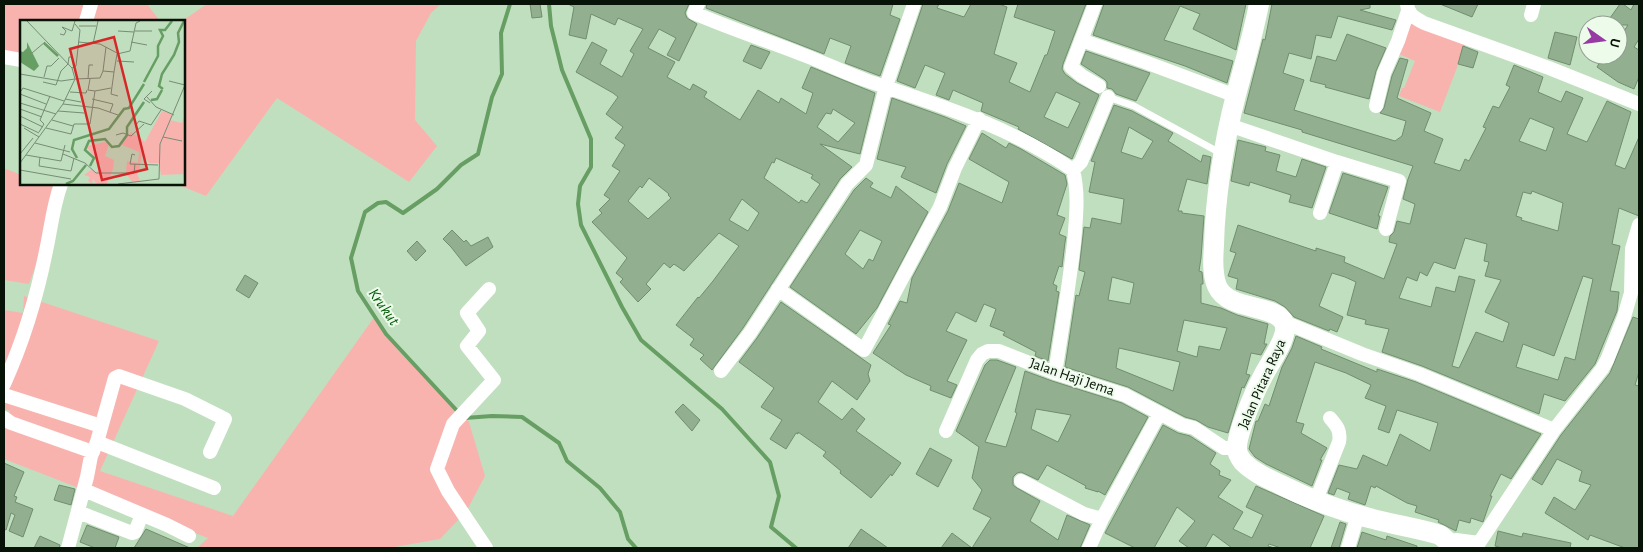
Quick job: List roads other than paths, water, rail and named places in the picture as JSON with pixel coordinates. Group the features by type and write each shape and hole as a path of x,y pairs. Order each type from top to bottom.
{"main road":[{"name":"Jalan Pitara Raya","path":"1259,4 1236,96 1224,155 1214,235 1214,271 1216,285 1219,290 1235,302 1269,312 1279,317 1284,322 1285,328 1282,341 1258,386 1244,421 1237,448 1240,458 1252,470 1292,490 1358,515 1437,534 1444,537 1449,546"}],"street":[{"path":"86,20 91,4"},
{"path":"698,4 694,13 741,33 979,119 1010,134 1073,170 1078,196 1070,276 1055,373"},
{"path":"721,372 750,333 847,184 866,165 886,86 914,4"},
{"path":"1073,170 1081,162 1104,91 1071,67 1095,4"},
{"path":"1407,7 1413,17 1424,23 1639,104"},
{"path":"1376,106 1384,73 1398,41 1407,7"},
{"path":"1081,40 1236,96"},
{"path":"4,57 20,60"},
{"path":"778,288 864,350 940,207 955,168 979,119"},
{"path":"1230,124 1337,162 1399,181 1386,228"},
{"path":"1320,213 1337,162"},
{"path":"4,384 24,334 46,252 55,200 61,185"},
{"path":"1449,546 1456,540 1479,543 1554,430 1602,369 1635,294 1632,249 1639,224"},
{"path":"486,548 448,491 437,469 453,424 494,380 467,346 479,331 467,314 489,289"},
{"path":"1284,322 1338,345 1457,385 1554,430"},
{"name":"Jalan Haji Jema","path":"946,431 977,360 988,351 999,351 1055,373 1125,395 1159,414 1182,425 1194,428 1224,448 1237,448"},
{"path":"68,548 115,378 118,376 185,399 225,419 210,452"},
{"path":"4,396 101,426"},
{"path":"1089,548 1102,519 1159,414"},
{"path":"4,418 11,423 95,447 214,488"},
{"path":"1316,500 1339,442 1340,434 1338,428 1330,418"},
{"path":"1022,481 1084,514 1102,519"},
{"path":"84,490 168,525 189,536"},
{"path":"78,512 132,533 135,532 139,522"},
{"path":"1348,548 1358,515"}],"lane":[{"path":"1104,91 1224,155"}],"waterway":[{"name":"Krukut","path":"460,414 386,334 358,291 351,258 365,212 378,203 386,202 403,213 437,189 461,165 478,154 492,97 502,74 501,33 510,4"},
{"path":"549,4 551,26 562,70 591,139 591,167 580,186 578,204 581,225 622,307 641,340 722,409 770,462 779,496 771,527 796,548"},
{"name":"Krukut","path":"465,418 492,416 522,417 559,443 567,461 600,488 620,512 628,539 636,548"}]}
